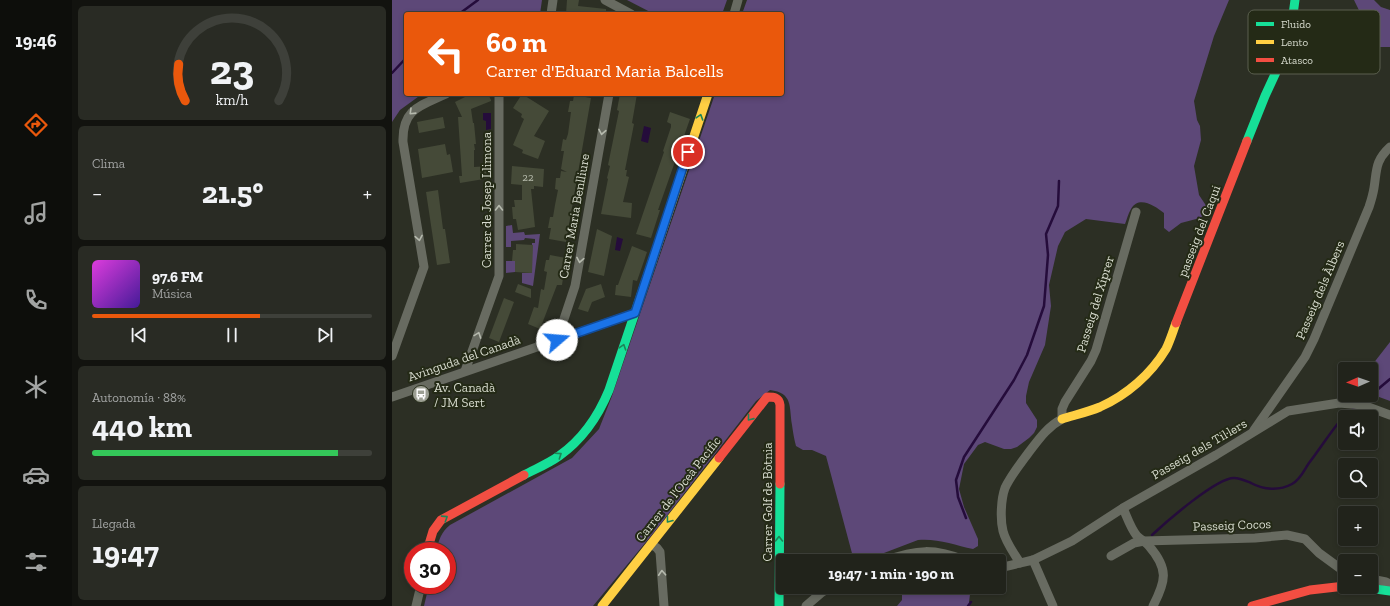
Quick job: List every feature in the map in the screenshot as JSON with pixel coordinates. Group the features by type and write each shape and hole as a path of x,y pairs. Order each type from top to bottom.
{"street":[{"path":"551,12 553,0"},
{"path":"605,0 624,12"},
{"path":"735,12 738,0"},
{"name":"passeig del Caqui","path":"1294,10 1295,0"},
{"name":"passeig del Caqui","path":"1062,419 1088,411 1122,396 1143,379 1166,348 1265,96 1276,74"},
{"path":"393,352 424,267 403,142 403,131 406,118 415,109 442,96"},
{"name":"Carrer de Josep Llimona","path":"464,371 499,276 499,96"},
{"name":"Carrer Maria Benlliure","path":"557,340 575,286 609,96"},
{"path":"429,542 432,531 441,520 558,457 576,443 590,426 602,407 707,96"},
{"name":"Passeig dels Àlbers","path":"1252,433 1305,357 1314,339 1370,207 1378,163 1382,155 1390,147"},
{"name":"Passeig del Xiprer","path":"1062,419 1062,409 1065,402 1091,361 1096,350 1136,212"},
{"name":"Avinguda del Canadà","path":"392,397 635,313"},
{"name":"Carrer de l'Oceà Pacífic","path":"602,606 765,400 775,396 778,399"},
{"name":"Carrer Golf de Bòtnia","path":"778,399 780,412 779,606"},
{"name":"Passeig dels Til·lers","path":"1006,566 1033,560 1072,541 1123,508 1288,411 1329,404 1359,405 1390,415"},
{"path":"1020,563 1010,548 1003,530 1003,493 1008,482 1019,466 1045,432 1062,419"},
{"path":"1123,508 1136,535 1148,545 1163,567 1164,574 1162,589 1153,606"},
{"name":"Passeig Cocos","path":"1111,556 1134,542 1255,538 1287,535 1305,539 1319,553 1338,567"},
{"path":"651,544 660,552 664,606"},
{"path":"907,554 926,551 946,554"},
{"path":"1033,560 1053,606"},
{"path":"1378,580 1390,584"},
{"path":"1252,606 1313,589 1338,586"},
{"path":"1378,589 1390,591"},
{"path":"416,606 418,594"},
{"path":"806,606 820,594"}],"shaded area":[{"path":"392,0 542,0 540,12 404,12 404,96 419,96 400,110 392,122"},
{"path":"627,0 727,0 723,12 650,12"},
{"path":"747,0 1229,0 1214,36 1194,101 1197,120 1200,126 1201,140 1194,166 1199,195 1207,207 1205,214 1200,218 1181,223 1169,232 1164,228 1164,213 1156,207 1143,202 1134,205 1125,224 1086,219 1065,232 1058,246 1049,285 1051,306 1045,345 1029,382 1026,396 1026,403 1037,420 1037,427 1029,438 1017,447 1011,449 1004,449 985,442 978,445 964,464 959,489 964,507 978,539 978,546 973,549 939,541 918,540 881,554 852,554 826,456 812,450 803,450 796,446 790,406 786,397 783,394 770,390 756,401 655,531 593,606 424,606 427,594 456,594 456,542 438,542 444,530 450,525 572,458 599,429 612,396 714,96 784,96 784,12 743,12"},
{"path":"1354,0 1374,0 1381,7 1390,10 1390,47 1380,47 1380,10 1359,10"},
{"path":"483,113 491,113 491,129 486,130 486,121 483,120"},
{"path":"644,126 651,128 648,143 641,141"},
{"path":"512,225 513,233 524,232 525,235 540,234 533,286 522,283 522,273 532,273 532,243 535,243 535,239 525,238 524,240 511,241 511,247 506,247 506,226"},
{"path":"617,237 623,239 620,251 615,250"},
{"path":"506,261 515,261 515,272 506,273"},
{"path":"1390,342 1390,401 1378,397 1378,362 1374,362"},
{"path":"902,594 970,594 970,606 897,606 902,600"}],"building":[{"path":"567,0 579,0 578,6 606,9 606,12 566,12"},
{"path":"467,96 489,96 491,100 471,109 476,144 474,144 474,167 490,166 490,178 460,183 459,176 462,176 458,117 462,117 455,102"},
{"path":"521,96 525,96 549,111 534,136 545,141 538,159 522,153 523,150 513,145 524,119 521,117 522,114 513,108"},
{"path":"574,96 591,98 566,242 549,239 551,228 548,228 550,217 553,217 558,190 555,189 556,178 560,178 561,171 567,172 561,169 564,151 561,151 563,139 566,140 568,134 571,112 568,112 570,101 573,101"},
{"path":"620,96 637,96 632,123 634,124 625,170 627,170 626,176 629,177 623,202 632,203 631,218 601,214 610,166 608,165 619,111 617,110"},
{"path":"670,112 690,119 658,210 660,210 651,238 636,234 671,127 671,124 667,122"},
{"path":"443,117 445,128 419,133 417,122"},
{"path":"445,144 447,155 450,154 453,172 422,178 418,149"},
{"path":"512,166 544,169 543,187 534,186 534,189 531,189 535,227 518,230 516,219 513,219 512,207 515,207 514,200 522,200 522,185 511,184"},
{"path":"438,190 443,229 445,229 450,263 437,265 426,192"},
{"path":"597,229 612,236 604,276 588,272"},
{"path":"516,244 533,245 532,273 515,272 515,261 512,261 513,250 516,250"},
{"path":"632,246 647,252 644,261 637,281 633,280 631,297 615,295 616,285 618,285"},
{"path":"550,255 566,258 562,285 557,285 540,329 528,324 534,307 538,308 541,289 544,290 547,272 544,271 546,260 549,260"},
{"path":"518,284 531,289 531,298 515,292"},
{"path":"601,284 605,297 592,302 588,312 578,309 586,289"},
{"path":"504,298 514,302 499,342 489,338"}],"waterway":[{"path":"462,12 478,0"},
{"path":"392,73 404,60"},
{"path":"966,518 958,497 956,480 964,457 1014,380 1027,355 1044,306 1048,255 1046,234 1058,206 1059,181"},
{"path":"1378,389 1390,379"},
{"path":"1152,535 1204,493 1226,480 1238,478 1261,487 1272,489 1282,488 1292,484 1300,477 1340,421 1356,407"},
{"path":"968,606 971,602"}],"traffic: fast":[{"path":"1294,10 1295,0"},
{"path":"1247,141 1275,74"},
{"path":"524,475 550,462 568,449 589,427 595,418 609,390 652,262"},
{"path":"779,606 780,484"},
{"path":"1378,589 1390,591"}],"traffic: slow":[{"path":"652,262 707,96"},
{"path":"1062,419 1100,407 1120,396 1138,383 1153,367 1166,349 1176,323"},
{"path":"602,606 719,458"}],"traffic: jam":[{"path":"1176,323 1247,141"},
{"path":"719,458 767,397 776,398 779,400 780,405 780,484"},
{"path":"430,542 433,531 441,520 524,475"},
{"path":"1252,606 1310,590 1338,587"}],"place":[{"name":"Av. Canadà / JM Sert","path":"421,394"}],"route":[{"path":"557,340 635,313 688,152"}]}
